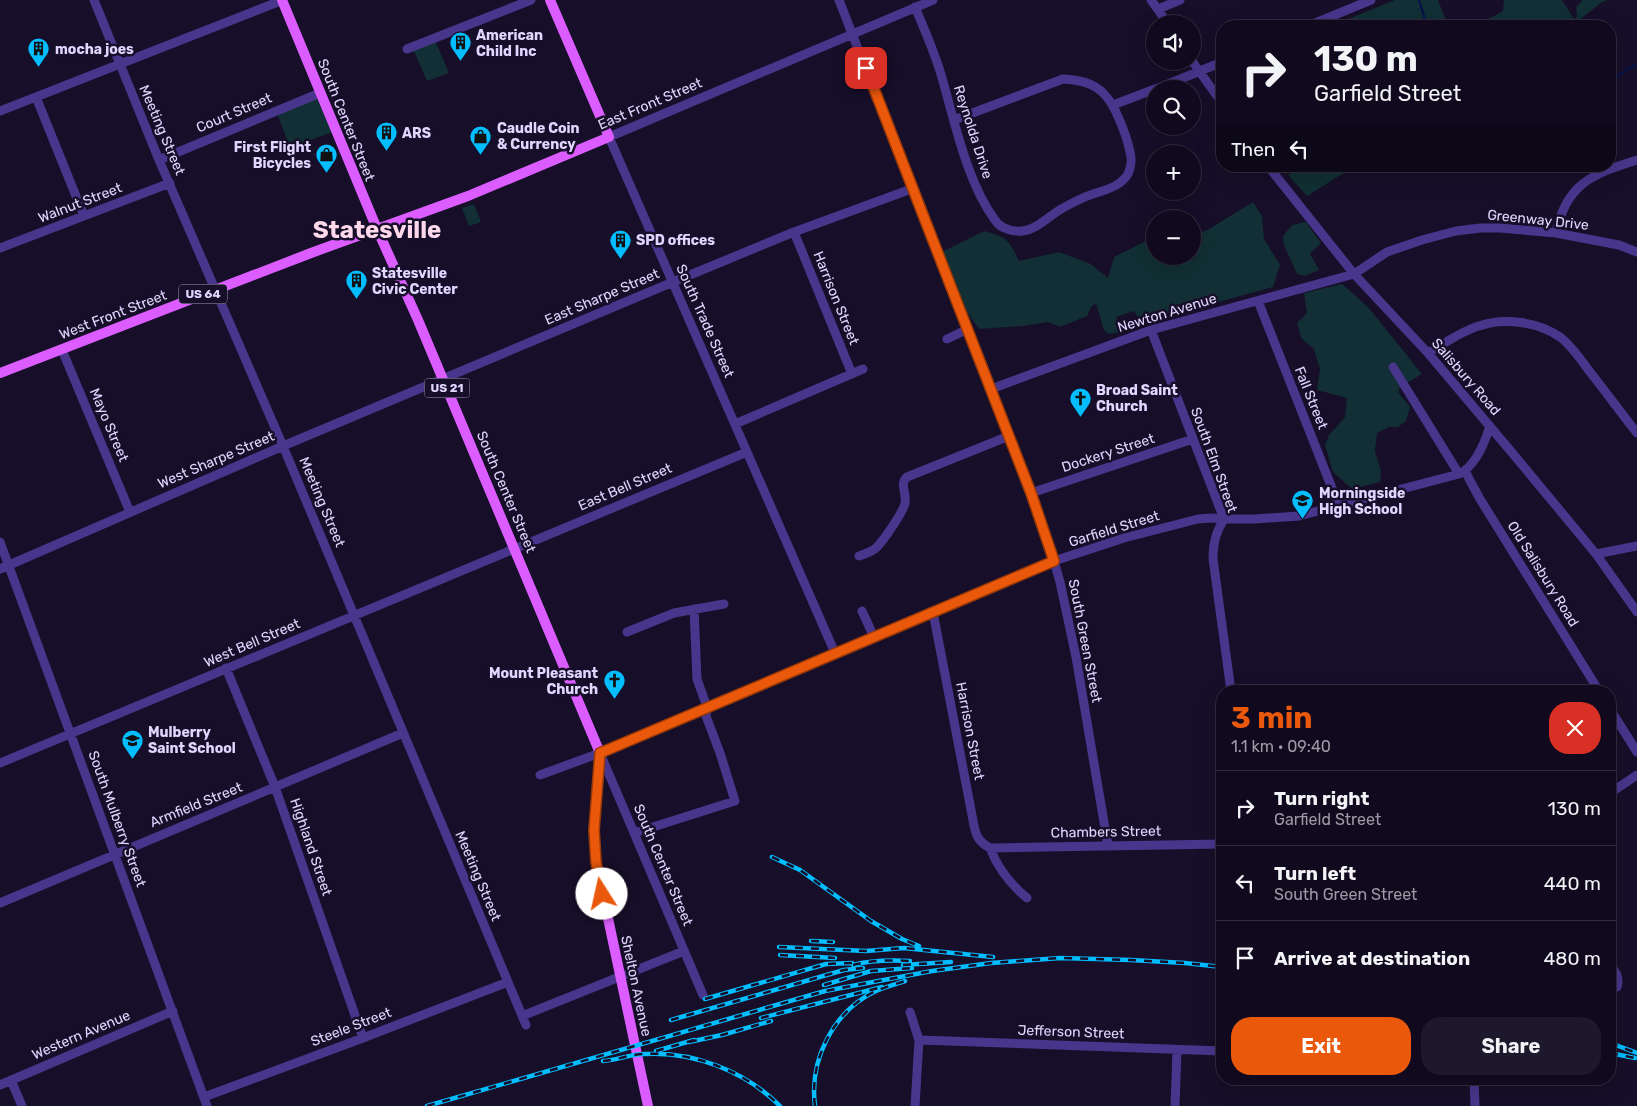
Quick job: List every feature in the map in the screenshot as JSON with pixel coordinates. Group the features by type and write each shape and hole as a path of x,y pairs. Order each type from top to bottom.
{"main road":[{"name":"South Center Street","path":"282,0 377,229 443,379 600,753"},
{"name":"South Trade Street","path":"550,0 609,137"},
{"name":"East Front Street","path":"377,229 468,196 609,137"},
{"name":"West Front Street","path":"0,373 377,229"},
{"name":"Shelton Avenue","path":"600,753 594,830 596,862 648,1106"}],"street":[{"name":"Meeting Street","path":"94,0 159,160 283,446 524,1021 620,977"},
{"path":"0,111 282,0"},
{"path":"407,49 531,0"},
{"name":"South Green Street","path":"839,0 914,188 1031,493 1054,561 1076,657 1108,846"},
{"name":"East Front Street","path":"609,137 933,0"},
{"path":"1151,0 1162,15"},
{"path":"1158,9 1180,0"},
{"path":"1323,20 1371,0"},
{"name":"Reynolda Drive","path":"915,7 938,65 964,156 974,181 996,222 1008,230 1022,231 1036,226 1059,210 1121,182 1128,174 1131,163 1130,152 1113,105"},
{"path":"1179,80 1216,65"},
{"path":"1200,72 1216,95"},
{"path":"954,120 1063,79 1078,80 1092,85 1104,93 1113,105 1146,92"},
{"name":"Court Street","path":"159,160 320,93"},
{"path":"36,97 84,216"},
{"name":"South Trade Street","path":"609,137 835,653"},
{"path":"1616,166 1637,160"},
{"name":"Salisbury Road","path":"1273,172 1354,274 1428,353 1596,554 1637,612"},
{"path":"1556,233 1560,215 1568,199 1580,185 1603,172"},
{"name":"Walnut Street","path":"0,248 170,183"},
{"name":"East Sharpe Street","path":"443,379 794,232 914,188"},
{"name":"Greenway Drive","path":"1354,274 1387,252 1456,231 1480,228 1556,233 1619,245 1637,252"},
{"name":"Harrison Street","path":"794,232 852,374"},
{"name":"Newton Avenue","path":"991,389 1151,330 1354,274"},
{"name":"Fall Street","path":"1258,301 1339,506"},
{"path":"1428,353 1464,332 1494,322 1525,324 1544,328 1561,338 1574,351 1637,433"},
{"path":"947,338 968,329"},
{"name":"South Elm Street","path":"1151,330 1224,519 1217,531 1213,544 1213,558 1230,685"},
{"name":"Mayo Street","path":"62,350 130,512"},
{"name":"Old Salisbury Road","path":"1393,367 1480,499 1595,685"},
{"path":"735,424 863,369"},
{"name":"West Sharpe Street","path":"4,567 443,379"},
{"path":"1462,472 1485,443 1490,426"},
{"path":"859,556 877,547 902,510 905,503 904,479 1009,436"},
{"name":"Dockery Street","path":"1031,493 1193,439"},
{"name":"East Bell Street","path":"514,548 747,452"},
{"name":"Garfield Street","path":"540,775 600,753 1054,561 1124,538 1198,519 1287,518 1313,513 1462,472"},
{"name":"South Mulberry Street","path":"0,542 4,567 71,734 207,1106"},
{"path":"1596,554 1637,546"},
{"name":"West Bell Street","path":"0,763 514,548"},
{"path":"627,632 674,613 724,604"},
{"path":"634,833 735,801 706,716 707,707 697,679 694,609"},
{"path":"862,611 874,637"},
{"name":"Harrison Street","path":"933,612 976,835 983,845 990,848 996,863 1014,888 1027,898"},
{"name":"Highland Street","path":"226,668 275,787 363,1038"},
{"path":"1616,719 1637,752"},
{"name":"Armfield Street","path":"0,903 403,733"},
{"name":"South Center Street","path":"600,753 703,995"},
{"path":"1616,788 1637,775"},
{"name":"Chambers Street","path":"990,848 1216,844"},
{"path":"620,977 684,951"},
{"path":"1616,973 1618,982 1616,987"},
{"name":"Steele Street","path":"204,1097 508,982"},
{"name":"Western Avenue","path":"0,1085 173,1012"},
{"path":"910,1012 918,1040 915,1106"},
{"name":"Jefferson Street","path":"918,1040 1216,1052"},
{"path":"1175,1106 1177,1050"},
{"path":"11,1080 22,1106"},
{"path":"1474,1085 1475,1106"}],"green space":[{"path":"1395,0 1438,0 1446,20 1346,20"},
{"path":"1504,0 1562,0 1574,19 1577,17 1576,7 1583,0 1608,0 1602,2 1580,20 1487,20 1503,11"},
{"path":"434,38 449,73 427,81 412,47"},
{"path":"320,93 336,131 290,147 276,111"},
{"path":"1294,172 1345,172 1307,196 1288,175"},
{"path":"1253,202 1262,216 1264,239 1280,265 1273,287 1142,323 1134,311 1116,317 1121,332 1109,334 1104,330 1096,303 1091,307 1087,316 1060,327 1048,322 979,329 967,312 942,252 984,231 998,235 1006,240 1013,248 1019,261 1059,252 1091,264 1108,278 1114,257 1146,241 1146,265 1201,265 1201,232 1206,231"},
{"path":"474,204 481,222 469,226 462,208"},
{"path":"1306,222 1321,243 1310,254 1319,270 1305,276 1297,274 1284,245 1283,236 1292,225"},
{"path":"1342,284 1368,307 1422,374 1400,387 1398,392 1410,407 1406,421 1398,427 1389,427 1377,433 1375,451 1381,471 1380,482 1352,489 1333,472 1325,445 1329,435 1345,417 1347,398 1317,390 1320,369 1314,349 1301,338 1297,323 1307,313 1304,293"}],"waterway":[{"path":"1419,0 1425,20"},
{"path":"1616,77 1633,66 1637,66"}],"railway":[{"path":"772,857 800,870 871,921 902,939 919,946"},
{"path":"811,941 833,942"},
{"path":"779,947 866,951 904,948 993,957"},
{"path":"780,955 835,958"},
{"path":"427,1106 825,991 932,971 991,963 1060,958 1131,960 1216,966"},
{"path":"853,965 867,962 910,961"},
{"path":"903,965 951,962"},
{"path":"705,999 826,964 852,963"},
{"path":"671,1020 844,970 863,968"},
{"path":"824,985 871,971 912,968"},
{"path":"815,1106 814,1089 820,1055 836,1024 847,1011 861,1000 876,991 905,981"},
{"path":"761,1018 882,987"},
{"path":"689,1042 771,1021"},
{"path":"656,1051 694,1040"},
{"path":"1616,1045 1637,1053"},
{"path":"603,1061 644,1054 681,1056 699,1060 735,1073 780,1106"},
{"path":"1616,1054 1635,1058"}],"place":[{"name":"American Child Inc","path":"460,62"},
{"name":"mocha joes","path":"39,68"},
{"name":"ARS","path":"386,152"},
{"name":"Caudle Coin & Currency","path":"481,155"},
{"name":"First Flight Bicycles","path":"327,174"},
{"name":"SPD offices","path":"620,259"},
{"name":"Statesville Civic Center","path":"356,300"},
{"name":"Broad Saint Church","path":"1080,417"},
{"name":"Morningside High School","path":"1303,520"},
{"name":"Mount Pleasant Church","path":"614,700"},
{"name":"Mulberry Saint School","path":"132,759"}],"district":[{"name":"Statesville","path":"377,230"}],"route":[{"path":"602,894 596,862 594,830 600,753 1054,561 1031,493 866,68"}]}
